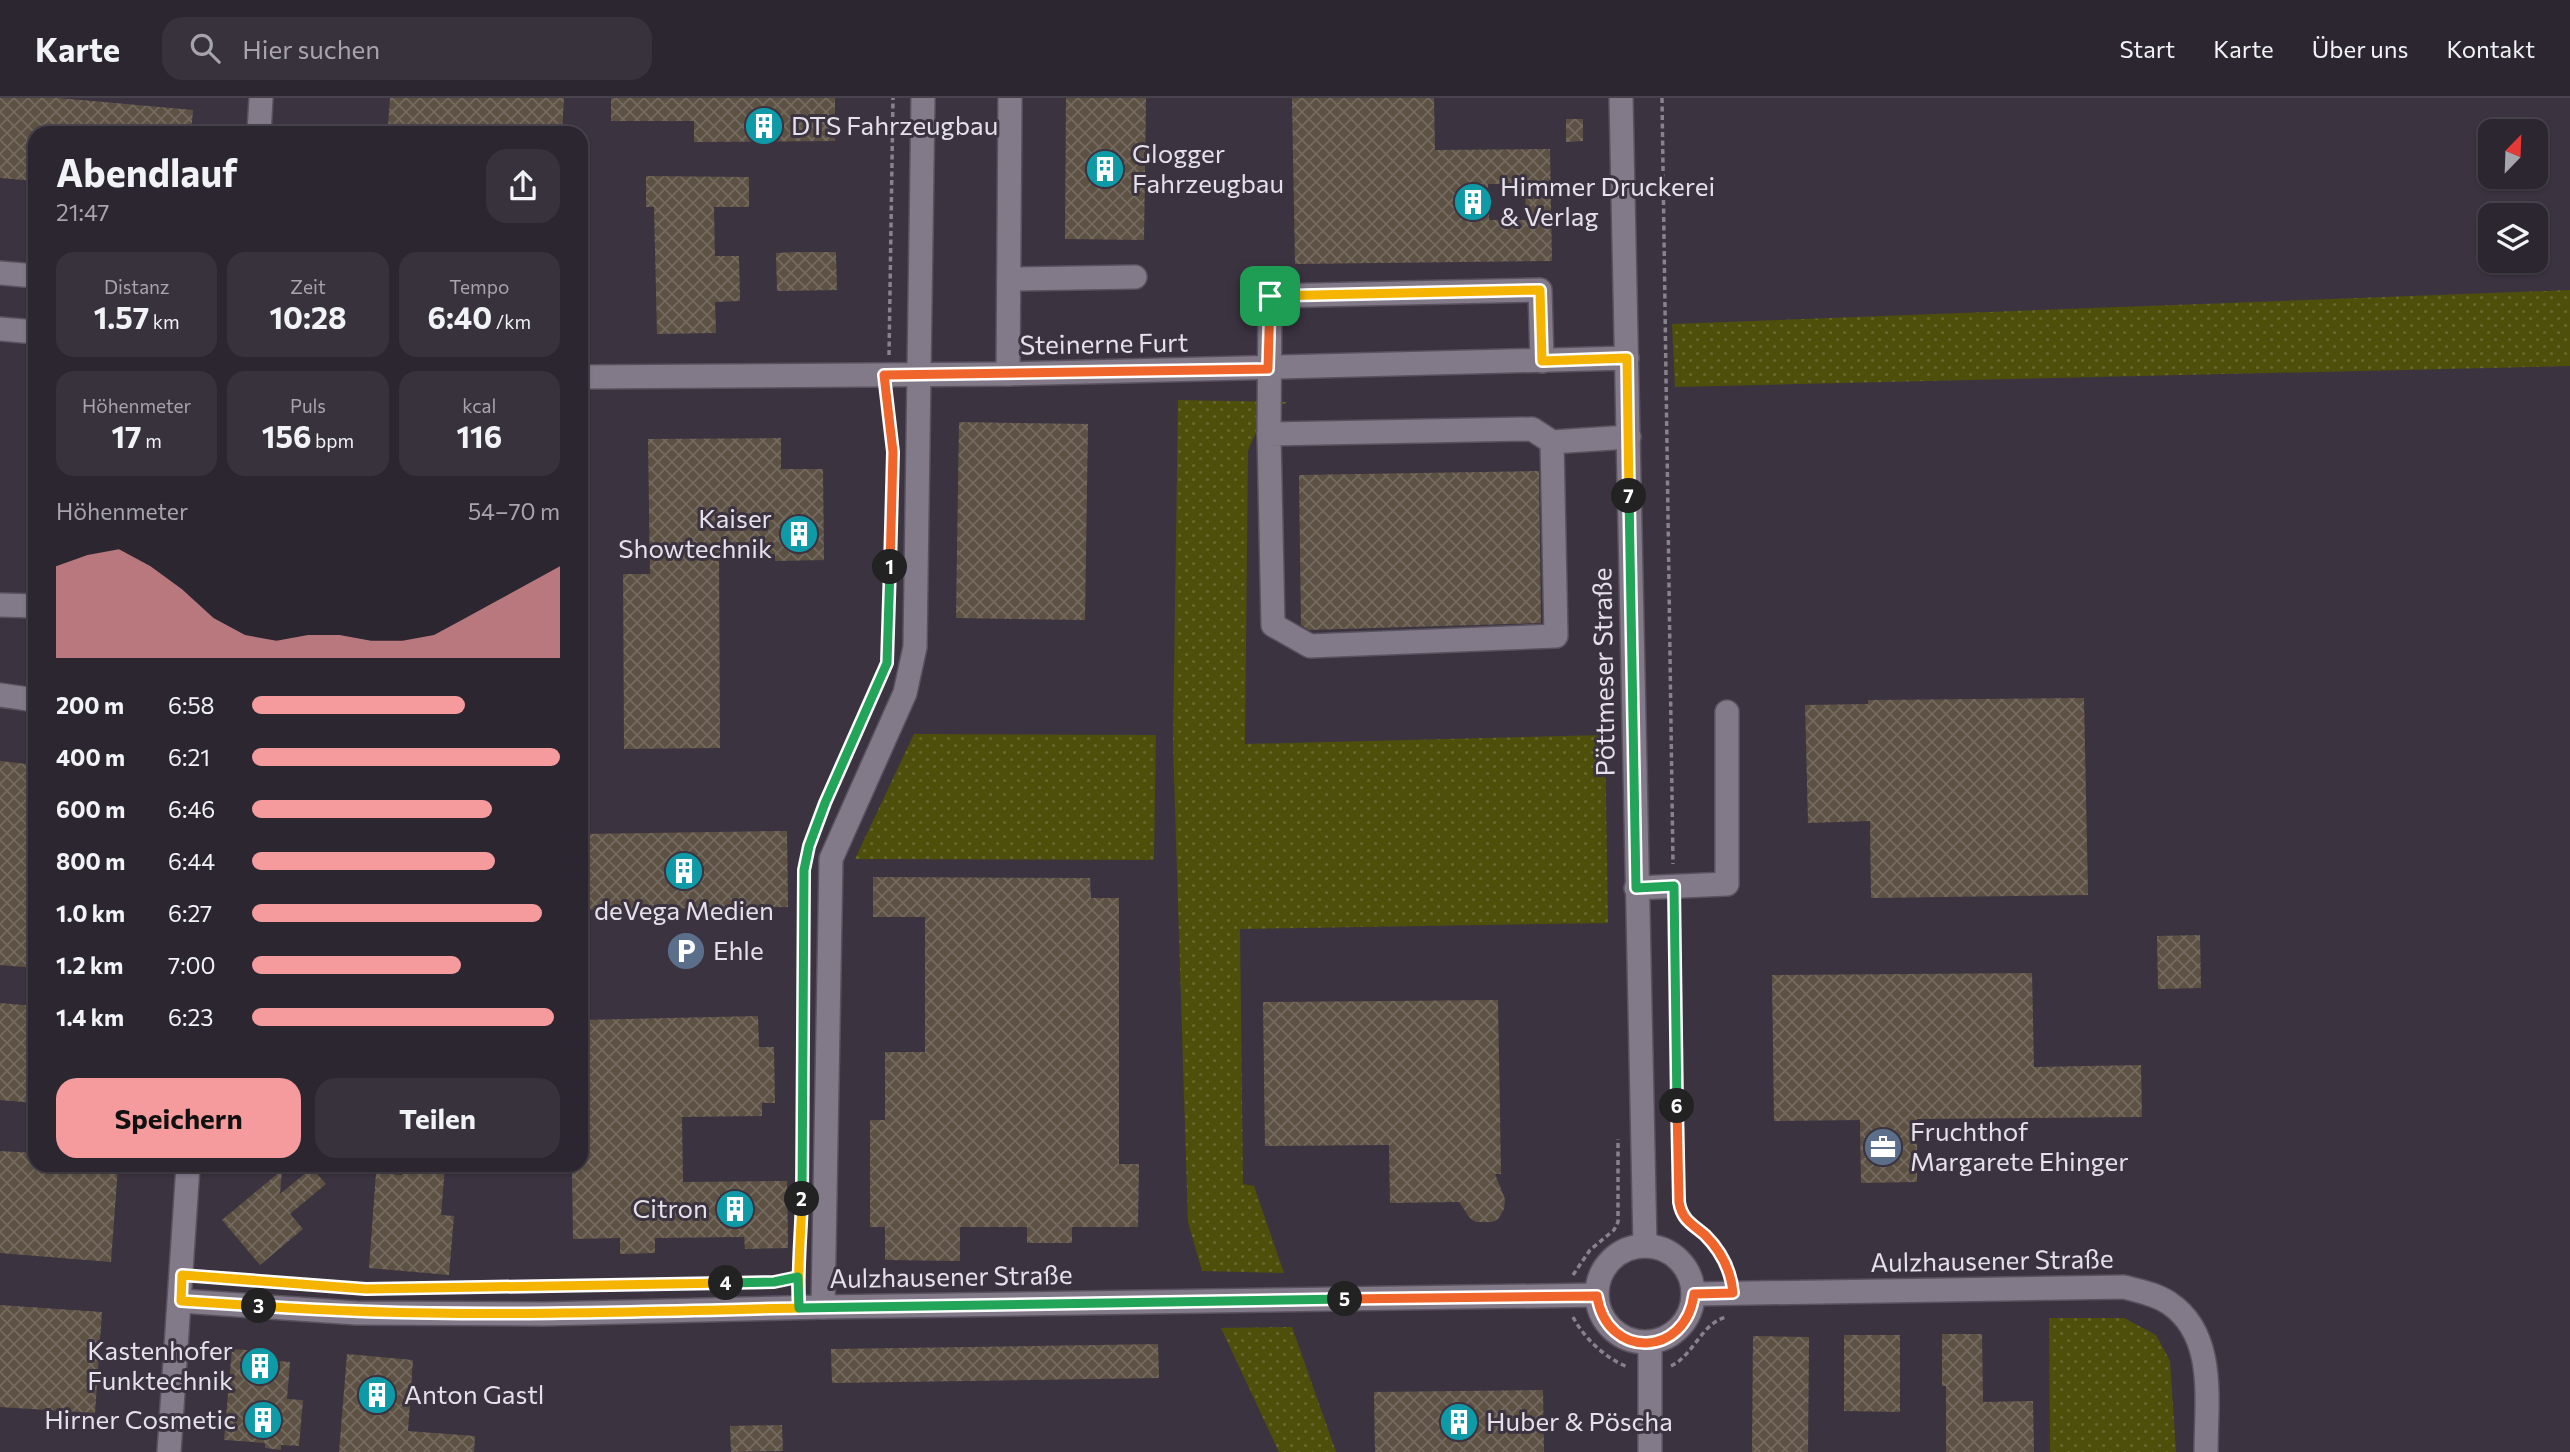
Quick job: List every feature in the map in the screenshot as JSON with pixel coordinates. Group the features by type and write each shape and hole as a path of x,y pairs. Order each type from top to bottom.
{"street":[{"path":"259,126 261,98"},
{"path":"823,1307 831,859 905,693 915,647 923,98"},
{"path":"1008,374 1010,98"},
{"name":"Pöttmeser Straße","path":"1621,98 1645,1246"},
{"path":"0,273 28,275"},
{"path":"1009,279 1135,277"},
{"path":"1542,361 1540,290 1270,296 1268,369 1273,625 1310,646 1556,636 1552,442"},
{"path":"0,329 28,331"},
{"name":"Steinerne Furt","path":"588,377 1008,374 1627,358"},
{"path":"1269,434 1532,429 1552,442 1629,438"},
{"path":"0,605 28,606"},
{"path":"0,695 28,699"},
{"path":"1636,888 1727,884 1727,712"},
{"path":"169,1452 188,1172"},
{"path":"1645,1246 1660,1248 1674,1255 1688,1272 1694,1294 1686,1321 1670,1336 1650,1343 1636,1342 1613,1331 1604,1321 1597,1296 1599,1280 1605,1266 1616,1255 1630,1248 1645,1246"},
{"name":"Aulzhausener Straße","path":"1694,1294 2124,1287 2151,1294 2180,1311 2195,1329 2203,1350 2206,1452"},
{"name":"Aulzhausener Straße","path":"181,1301 356,1313 544,1314 823,1307 1597,1296"},
{"path":"1650,1343 1650,1452"}],"path":[{"path":"803,1082 804,870 809,846 825,803 887,663 893,452 884,375 891,348 893,98"},
{"path":"1662,98 1679,1202 1681,1214 1707,1238 1725,1260 1730,1271 1733,1293"},
{"path":"799,1308 798,1277 801,1256"},
{"path":"182,1275 366,1289 774,1282 798,1277"}],"shaded area":[{"path":"2570,290 2570,366 1675,387 1672,324"},
{"path":"1178,400 1287,402 1263,422 1248,451 1245,744 1605,735 1608,923 1240,929 1243,1184 1254,1186 1284,1273 1202,1271 1188,1222 1173,744"},
{"path":"914,734 1156,735 1154,860 855,859"},
{"path":"2049,1318 2124,1318 2156,1335 2170,1361 2176,1452 2050,1452"},
{"path":"1292,1327 1336,1452 1279,1452 1221,1328"}],"building":[{"path":"0,98 59,98 193,110 192,126 28,126 28,180 0,178"},
{"path":"390,98 564,98 562,126 388,126"},
{"name":"DTS Fahrzeugbau","path":"611,98 835,98 835,141 694,142 694,121 611,121"},
{"name":"Glogger Fahrzeugbau","path":"1066,98 1146,98 1144,240 1065,239"},
{"path":"1292,98 1434,98 1435,150 1550,149 1552,261 1295,264","holes":["1488,184 1525,184 1526,220 1489,220"]},
{"path":"1566,119 1583,119 1583,141 1566,142"},
{"path":"646,176 749,177 749,207 714,207 715,256 739,256 740,301 715,302 716,333 657,334 654,207 646,207"},
{"path":"836,252 837,290 777,291 776,253"},
{"path":"959,422 1088,424 1085,620 956,618"},
{"path":"781,438 781,469 823,469 824,560 775,561 775,554 719,554 720,748 624,749 623,574 650,574 648,439"},
{"path":"1539,471 1541,623 1309,630 1301,625 1299,475"},
{"path":"2084,698 2088,895 1871,898 1870,821 1808,823 1805,705 1868,704 1868,700"},
{"path":"0,761 28,764 28,967 0,965"},
{"name":"deVega Medien","path":"787,831 788,907 588,910 588,834"},
{"path":"873,877 1090,878 1091,898 1119,898 1119,1164 1139,1164 1138,1227 1072,1227 1072,1243 1027,1243 1027,1227 960,1227 960,1261 885,1260 885,1227 870,1227 870,1120 885,1120 885,1052 925,1052 925,917 873,917"},
{"path":"2200,935 2201,988 2158,989 2157,936"},
{"path":"2032,973 2034,1067 2141,1065 2142,1117 1917,1119 1917,1182 1861,1183 1860,1120 1774,1121 1772,975"},
{"path":"1498,1000 1501,1174 1495,1174 1505,1199 1504,1209 1498,1219 1492,1222 1476,1222 1459,1202 1390,1203 1389,1145 1265,1146 1263,1002"},
{"path":"0,1003 28,1005 28,1102 0,1100"},
{"path":"758,1016 759,1047 774,1047 775,1103 762,1103 762,1116 682,1117 683,1182 787,1181 788,1248 745,1249 744,1237 655,1238 655,1253 620,1254 620,1238 573,1239 572,1172 588,1172 588,1020"},
{"path":"0,1151 28,1153 28,1172 118,1172 111,1262 0,1253"},
{"path":"282,1172 280,1194 307,1172 316,1172 326,1184 290,1214 303,1229 260,1265 222,1220"},
{"path":"402,1172 445,1172 441,1215 454,1216 449,1275 369,1268 376,1173 402,1175"},
{"path":"0,1305 102,1312 95,1413 0,1407"},
{"path":"1942,1334 1982,1334 1983,1402 2033,1401 2034,1452 1946,1452 1946,1386 1942,1386"},
{"path":"1844,1335 1900,1335 1900,1412 1844,1411"},
{"path":"1753,1336 1809,1337 1808,1452 1752,1452"},
{"path":"1158,1344 1159,1378 832,1383 831,1349"},
{"path":"232,1349 260,1351 259,1359 290,1362 287,1399 303,1400 299,1446 281,1445 281,1450 265,1448 265,1443 224,1440"},
{"name":"Anton Gastl","path":"347,1354 413,1360 408,1431 475,1436 474,1452 339,1452"},
{"name":"Huber & Pöscha","path":"1543,1390 1544,1452 1375,1452 1374,1392"},
{"path":"782,1425 783,1451 731,1452 730,1426"}],"place":[{"name":"DTS Fahrzeugbau","path":"764,126"},
{"name":"Glogger Fahrzeugbau","path":"1105,169"},
{"name":"Himmer Druckerei & Verlag","path":"1473,202"},
{"name":"Kaiser Showtechnik","path":"799,534"},
{"name":"deVega Medien","path":"684,871"},
{"name":"Ehle","path":"686,951"},
{"name":"Fruchthof Margarete Ehinger","path":"1883,1147"},
{"name":"Citron","path":"735,1209"},
{"name":"Kastenhofer Funktechnik","path":"260,1366"},
{"name":"Anton Gastl","path":"377,1395"},
{"name":"Hirner Cosmetic","path":"263,1420"},
{"name":"Huber & Pöscha","path":"1459,1422"}],"route":[{"path":"1270,296 1268,369 884,375 893,452 887,663 825,803 809,846 804,870 799,1308 544,1314 356,1313 181,1301 182,1275 366,1289 774,1282 798,1277 799,1308 1597,1296 1604,1321 1613,1331 1636,1342 1650,1343 1676,1332 1686,1321 1694,1294 1733,1293 1730,1271 1725,1260 1707,1238 1681,1214 1679,1202 1674,886 1636,888 1627,358 1542,361 1540,290 1270,296"}]}
